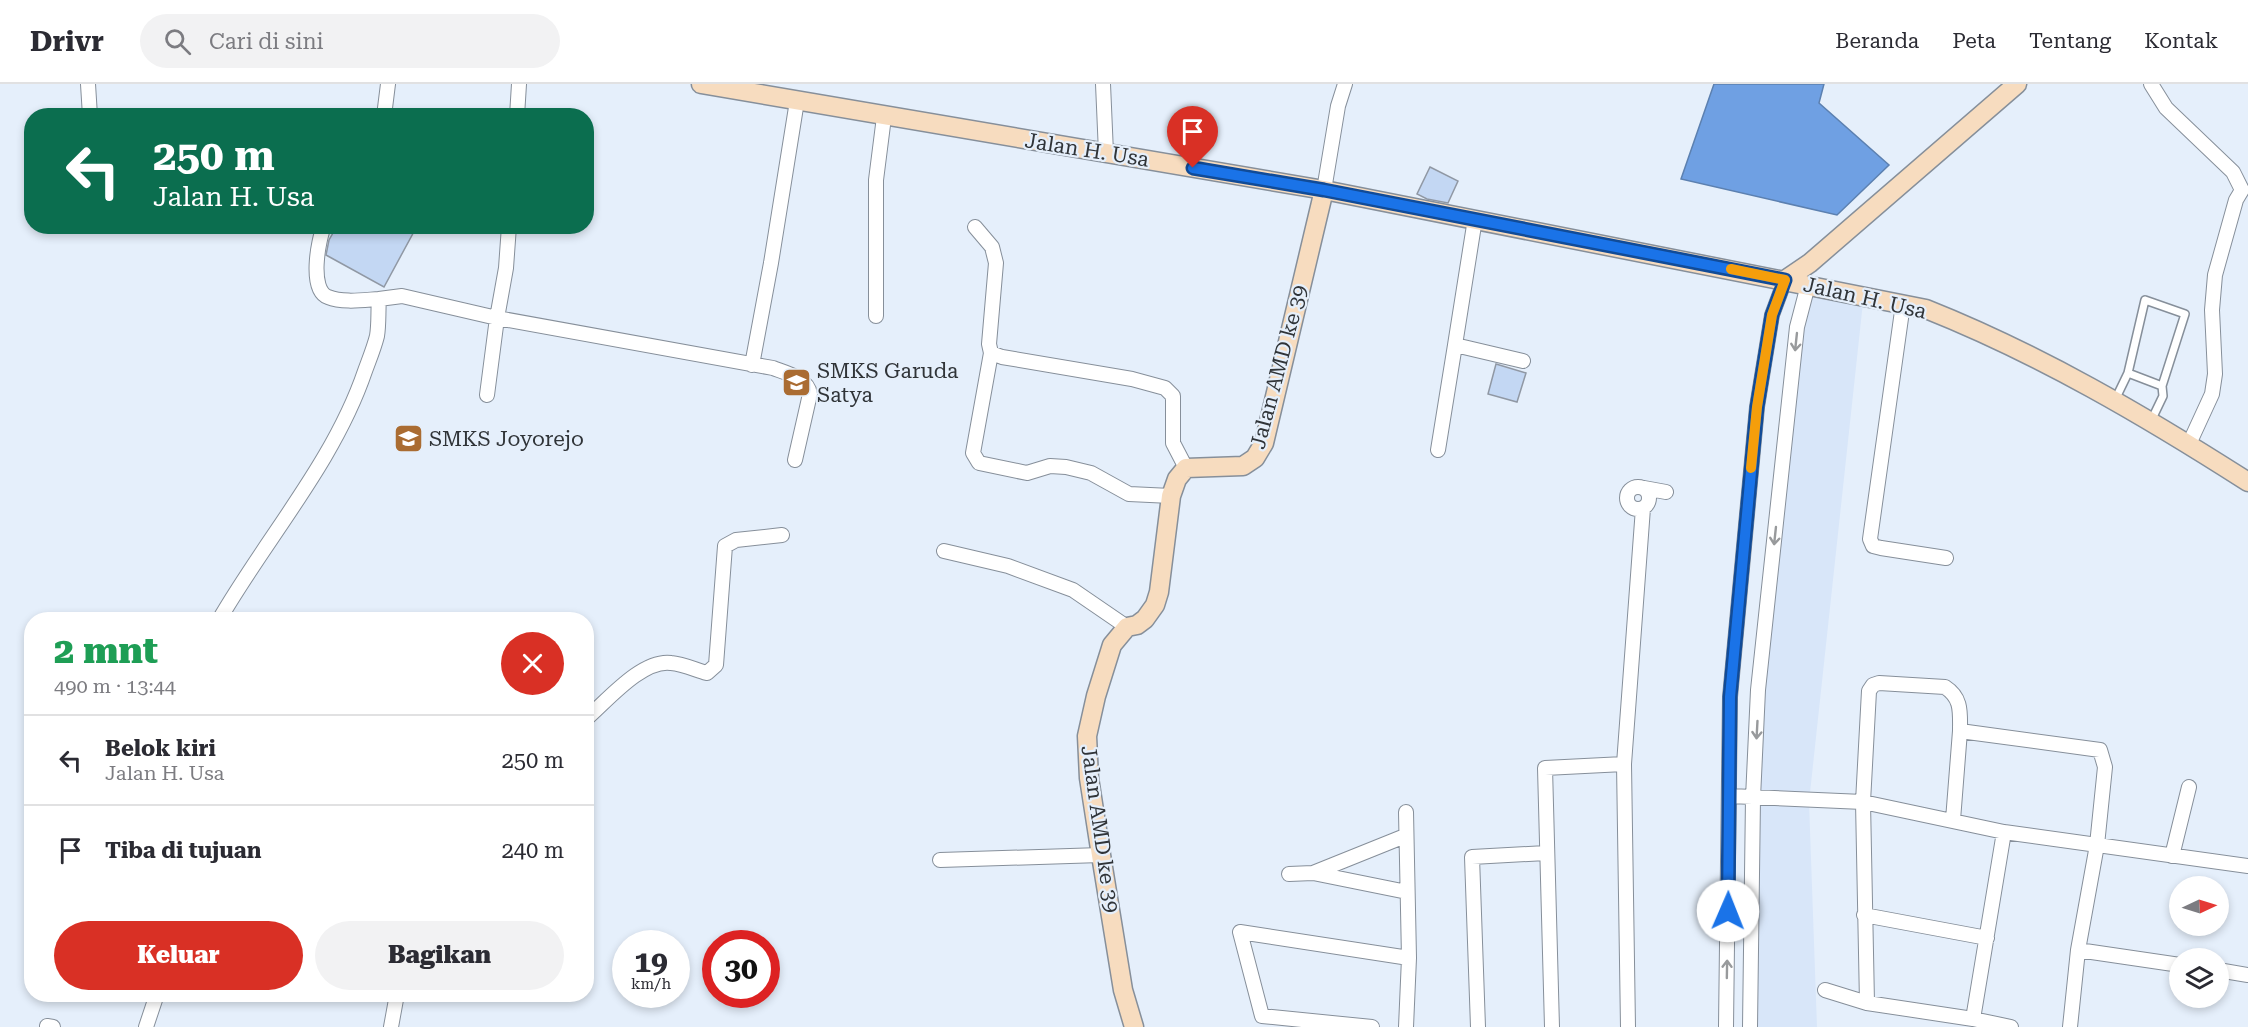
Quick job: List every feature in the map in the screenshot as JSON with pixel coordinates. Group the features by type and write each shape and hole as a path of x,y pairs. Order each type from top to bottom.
{"street":[{"path":"88,84 90,108"},
{"path":"385,108 388,84"},
{"path":"518,108 519,84"},
{"name":"Jalan H. Usa","path":"701,84 884,117 1324,190 1926,309 1969,326 2115,400 2248,482"},
{"path":"1102,84 1106,153"},
{"path":"1324,190 1338,106 1345,84"},
{"path":"1726,1027 1730,697 1757,407 1772,315 1785,280 1810,263 2016,84"},
{"path":"2151,84 2166,108 2233,172 2245,190 2236,200 2216,275 2212,310 2215,374 2212,394 2189,444"},
{"path":"752,365 797,101"},
{"path":"876,316 876,180 884,117"},
{"name":"Jalan AMD ke 39","path":"1134,1027 1123,990 1089,778 1087,736 1096,696 1112,645 1128,627 1137,625 1145,619 1155,604 1159,592 1171,496 1177,480 1186,468 1243,466 1255,458 1264,443 1324,190"},
{"path":"1438,450 1475,219"},
{"path":"975,227 992,247 996,263 989,344 991,353 973,453 979,463 1027,473 1050,466 1066,466 1091,473 1129,494 1171,496"},
{"path":"321,234 316,270 320,290 326,297 354,301 402,296 497,318 773,368 803,381 809,387 810,394 795,460"},
{"path":"487,395 506,268 508,234"},
{"path":"1750,1027 1754,798 1760,678 1797,327 1808,285 1810,263"},
{"path":"224,612 245,575 321,462 354,404 376,337 380,299"},
{"path":"1903,304 1870,539 1873,546 1946,558"},
{"path":"1455,345 1523,361"},
{"path":"991,353 1002,357 1132,379 1165,388 1173,396 1173,443 1186,468"},
{"path":"1628,1027 1624,764 1643,508 1633,508 1629,504 1628,494 1630,490 1640,486 1666,492"},
{"path":"594,712 644,668 658,663 671,663 707,673 712,671 716,665 725,546 736,540 782,535"},
{"path":"944,551 1008,566 1072,590 1128,627"},
{"path":"1867,1003 1863,802 1869,691 1873,685 1879,683 1945,687 1954,693 1960,703 1953,820"},
{"path":"1960,731 2100,750 2105,767 2097,845 2078,950 2070,1027"},
{"path":"1552,1027 1545,768 1624,764"},
{"path":"2172,856 2189,787"},
{"path":"1730,796 1863,802 2004,832 2248,866"},
{"path":"1406,812 1409,958 1406,1027"},
{"path":"1973,1020 2004,832"},
{"path":"1313,873 1405,836"},
{"path":"1478,1027 1472,856 1546,853"},
{"path":"940,860 1101,855"},
{"path":"1289,874 1313,873 1407,892"},
{"path":"1864,915 1987,938"},
{"path":"1372,1027 1263,1021 1239,932 1409,958"},
{"path":"2078,950 2169,963"},
{"path":"2229,972 2248,975"},
{"path":"1825,990 1867,1003 2011,1027"},
{"path":"146,1027 154,1002"},
{"path":"392,1027 396,1002"}],"lane":[{"path":"2115,400 2128,373 2145,300 2185,314 2162,386 2163,396 2151,422"},
{"path":"2128,373 2162,386"}],"shaded area":[{"path":"1808,279 1864,293 1809,802 1817,1027 1748,1027 1747,790"}],"water":[{"path":"1714,84 1824,84 1819,103 1889,165 1837,215 1681,179"}],"building":[{"path":"1430,167 1458,181 1448,203 1427,199 1417,194"},
{"path":"332,234 413,234 384,287 326,255"},
{"path":"1496,364 1526,373 1517,402 1488,394"}],"slow traffic":[{"path":"1731,269 1785,280 1772,315 1757,407 1751,468"}],"place":[{"name":"SMKS Garuda Satya","path":"796,383"},
{"name":"SMKS Joyorejo","path":"408,439"}],"route":[{"path":"1193,168 1324,190 1785,280 1772,315 1757,407 1730,697 1728,911"}]}
